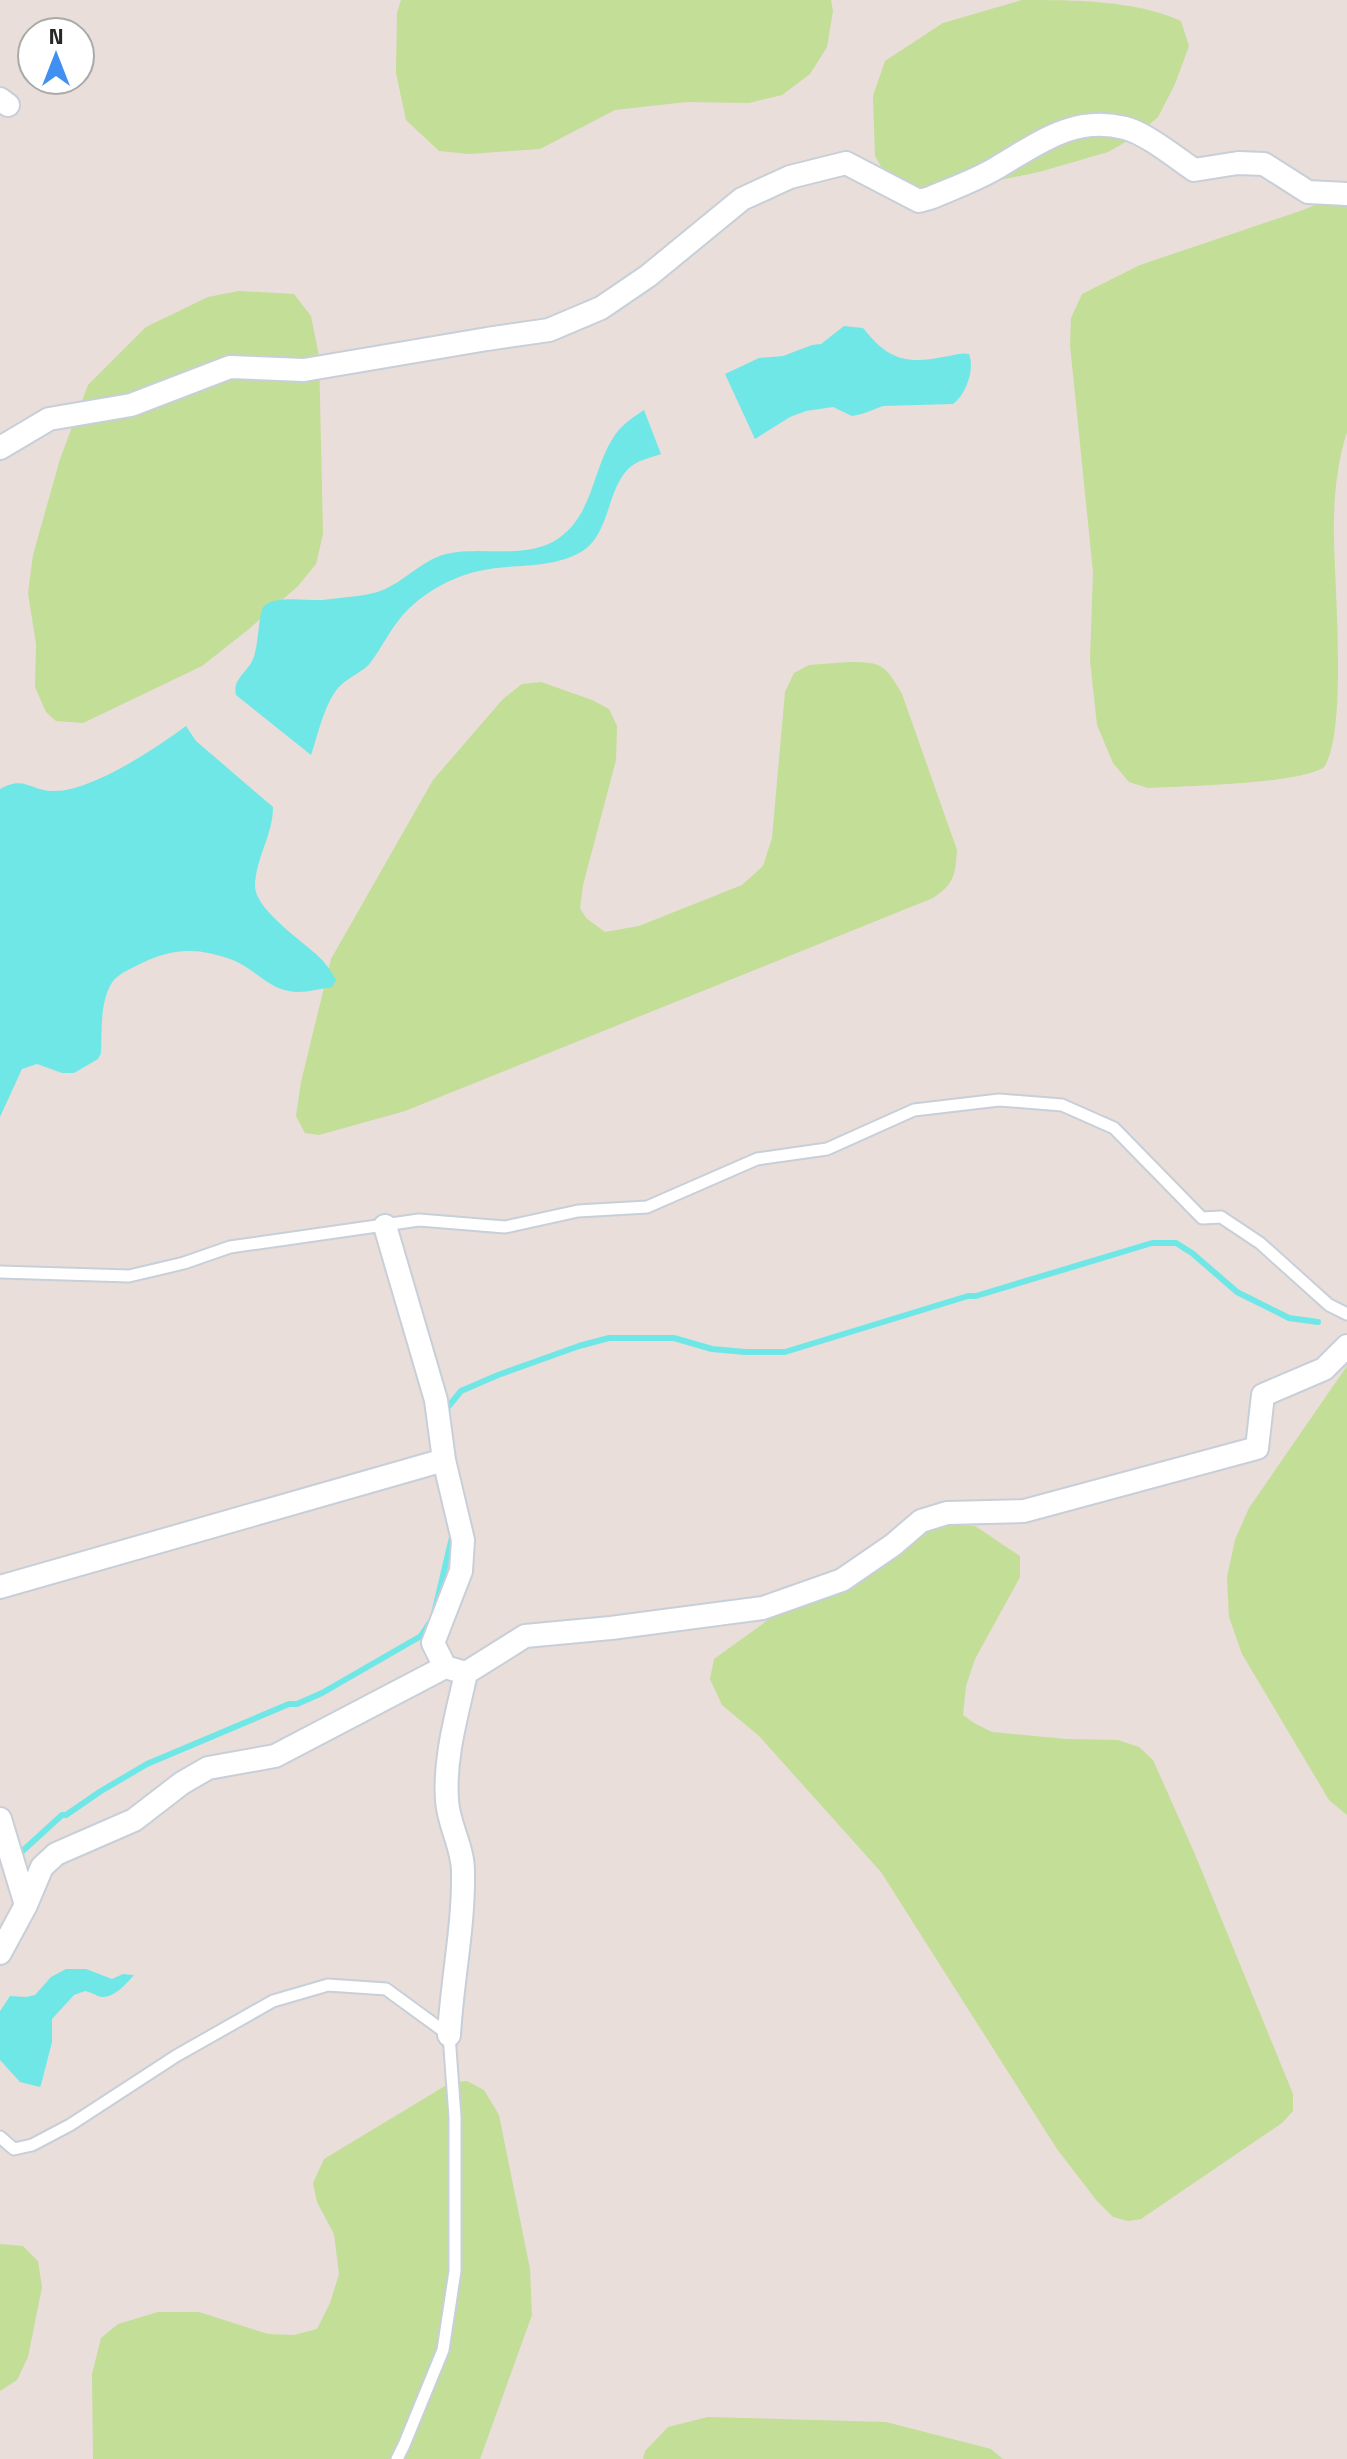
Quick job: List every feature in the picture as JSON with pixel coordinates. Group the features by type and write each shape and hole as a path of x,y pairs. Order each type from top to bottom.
{"street":[{"path":"0,448 49,419 131,405 230,367 304,370 549,330 601,308 648,276 742,199 790,177 846,163 919,201 996,169 1030,146 1068,129 1098,124 1128,128 1194,170 1238,163 1264,164 1308,192 1347,194"},
{"path":"385,1226 436,1400 444,1460 463,1540 461,1571 433,1643 456,1670 447,1760 447,1803 463,1868 459,1948 451,1995 449,2035"},
{"path":"0,1953 42,1867 56,1854 134,1820 182,1783 208,1768 275,1756 525,1636 763,1608 842,1580 893,1545 921,1521 947,1513 1024,1511 1257,1448 1263,1395 1324,1369 1347,1346"},
{"path":"0,1587 444,1460"},
{"path":"0,1819 26,1905"}],"lane":[{"path":"0,1272 129,1276 184,1263 230,1247 419,1220 505,1227 578,1211 647,1207 757,1159 827,1149 914,1110 999,1100 1062,1105 1114,1128 1202,1218 1221,1217 1260,1243 1329,1305 1347,1314"},
{"path":"0,2137 14,2149 32,2145 70,2125 176,2056 273,2001 328,1985 386,1989 449,2035 455,2117 455,2271 443,2350 397,2459"}],"green space":[{"path":"401,0 831,0 833,11 827,47 810,74 782,95 749,103 686,102 615,110 540,149 469,154 439,151 406,120 396,73 397,13"},
{"path":"1022,0 1124,5 1181,21 1189,46 1158,117 1136,136 1108,152 1039,172 913,198 896,192 875,156 873,96 885,61 943,23"},
{"path":"1347,192 1347,432 1338,472 1334,514 1338,694 1331,750 1324,767 1292,777 1148,788 1129,782 1113,763 1097,725 1090,660 1093,572 1070,345 1071,318 1082,294 1140,265"},
{"path":"239,291 294,294 311,316 319,356 323,534 316,564 298,586 202,666 83,723 56,721 46,712 35,687 36,644 28,593 33,555 60,459 88,385 146,327 208,297"},
{"path":"849,662 882,667 902,694 957,850 956,866 946,888 933,898 405,1111 319,1135 305,1133 296,1116 301,1082 331,959 433,780 503,699 522,684 541,682 609,709 617,726 616,760 583,885 580,908 586,918 605,932 639,926 742,885 763,866 772,838 785,692 794,673 809,665"},
{"path":"1347,1366 1347,1815 1329,1800 1242,1654 1229,1617 1227,1577 1235,1540 1249,1508"},
{"path":"947,1524 975,1526 1020,1556 1020,1577 975,1659 966,1686 963,1715 992,1732 1118,1740 1139,1747 1153,1760 1293,2094 1293,2111 1282,2123 1141,2219 1128,2221 1113,2217 1097,2201 1057,2149 881,1872 759,1736 722,1705 710,1679 714,1659 858,1555 899,1529"},
{"path":"467,2081 484,2090 499,2115 530,2269 532,2315 480,2459 93,2459 92,2374 101,2338 118,2324 158,2312 199,2312 268,2334 294,2335 317,2329 330,2303 339,2274 334,2234 317,2202 313,2183 324,2159 450,2083"},
{"path":"0,2244 23,2246 38,2261 42,2287 28,2357 17,2380 0,2391"},
{"path":"708,2417 886,2422 991,2449 1003,2459 643,2459 645,2451 668,2427"}],"water":[{"path":"844,326 863,328 880,346 897,357 917,360 969,354 971,367 965,388 953,404 883,406 852,416 833,407 806,411 790,417 755,439 725,374 759,358 783,356 821,344"},
{"path":"644,410 661,454 639,461 628,469 615,489 603,524 590,544 569,558 458,577 418,601 398,621 368,665 342,684 333,695 311,755 236,695 238,680 255,653 264,606 284,600 323,600 376,592 446,554 518,551 546,545 559,538 579,517 613,438"},
{"path":"186,726 196,741 273,807 256,875 257,895 280,924 323,961 336,980 332,987 294,992 275,986 235,961 221,956 183,951 159,956 120,975 110,986 103,1010 98,1059 74,1073 62,1073 37,1064 22,1069 0,1117 0,789 22,783 53,791 86,784 122,767"},
{"path":"66,1969 86,1969 112,1979 123,1974 134,1975 108,1996 85,1991 74,1995 52,2019 52,2042 40,2087 20,2082 0,2060 0,2011 10,1996 35,1995 51,1977"}],"waterway":[{"path":"443,1413 461,1391 498,1375 609,1338 674,1338 712,1349 785,1352 1152,1243 1176,1243 1237,1292 1289,1318 1318,1322"},
{"path":"17,1856 62,1815 147,1764 322,1693 421,1636 433,1618 453,1533"}]}
